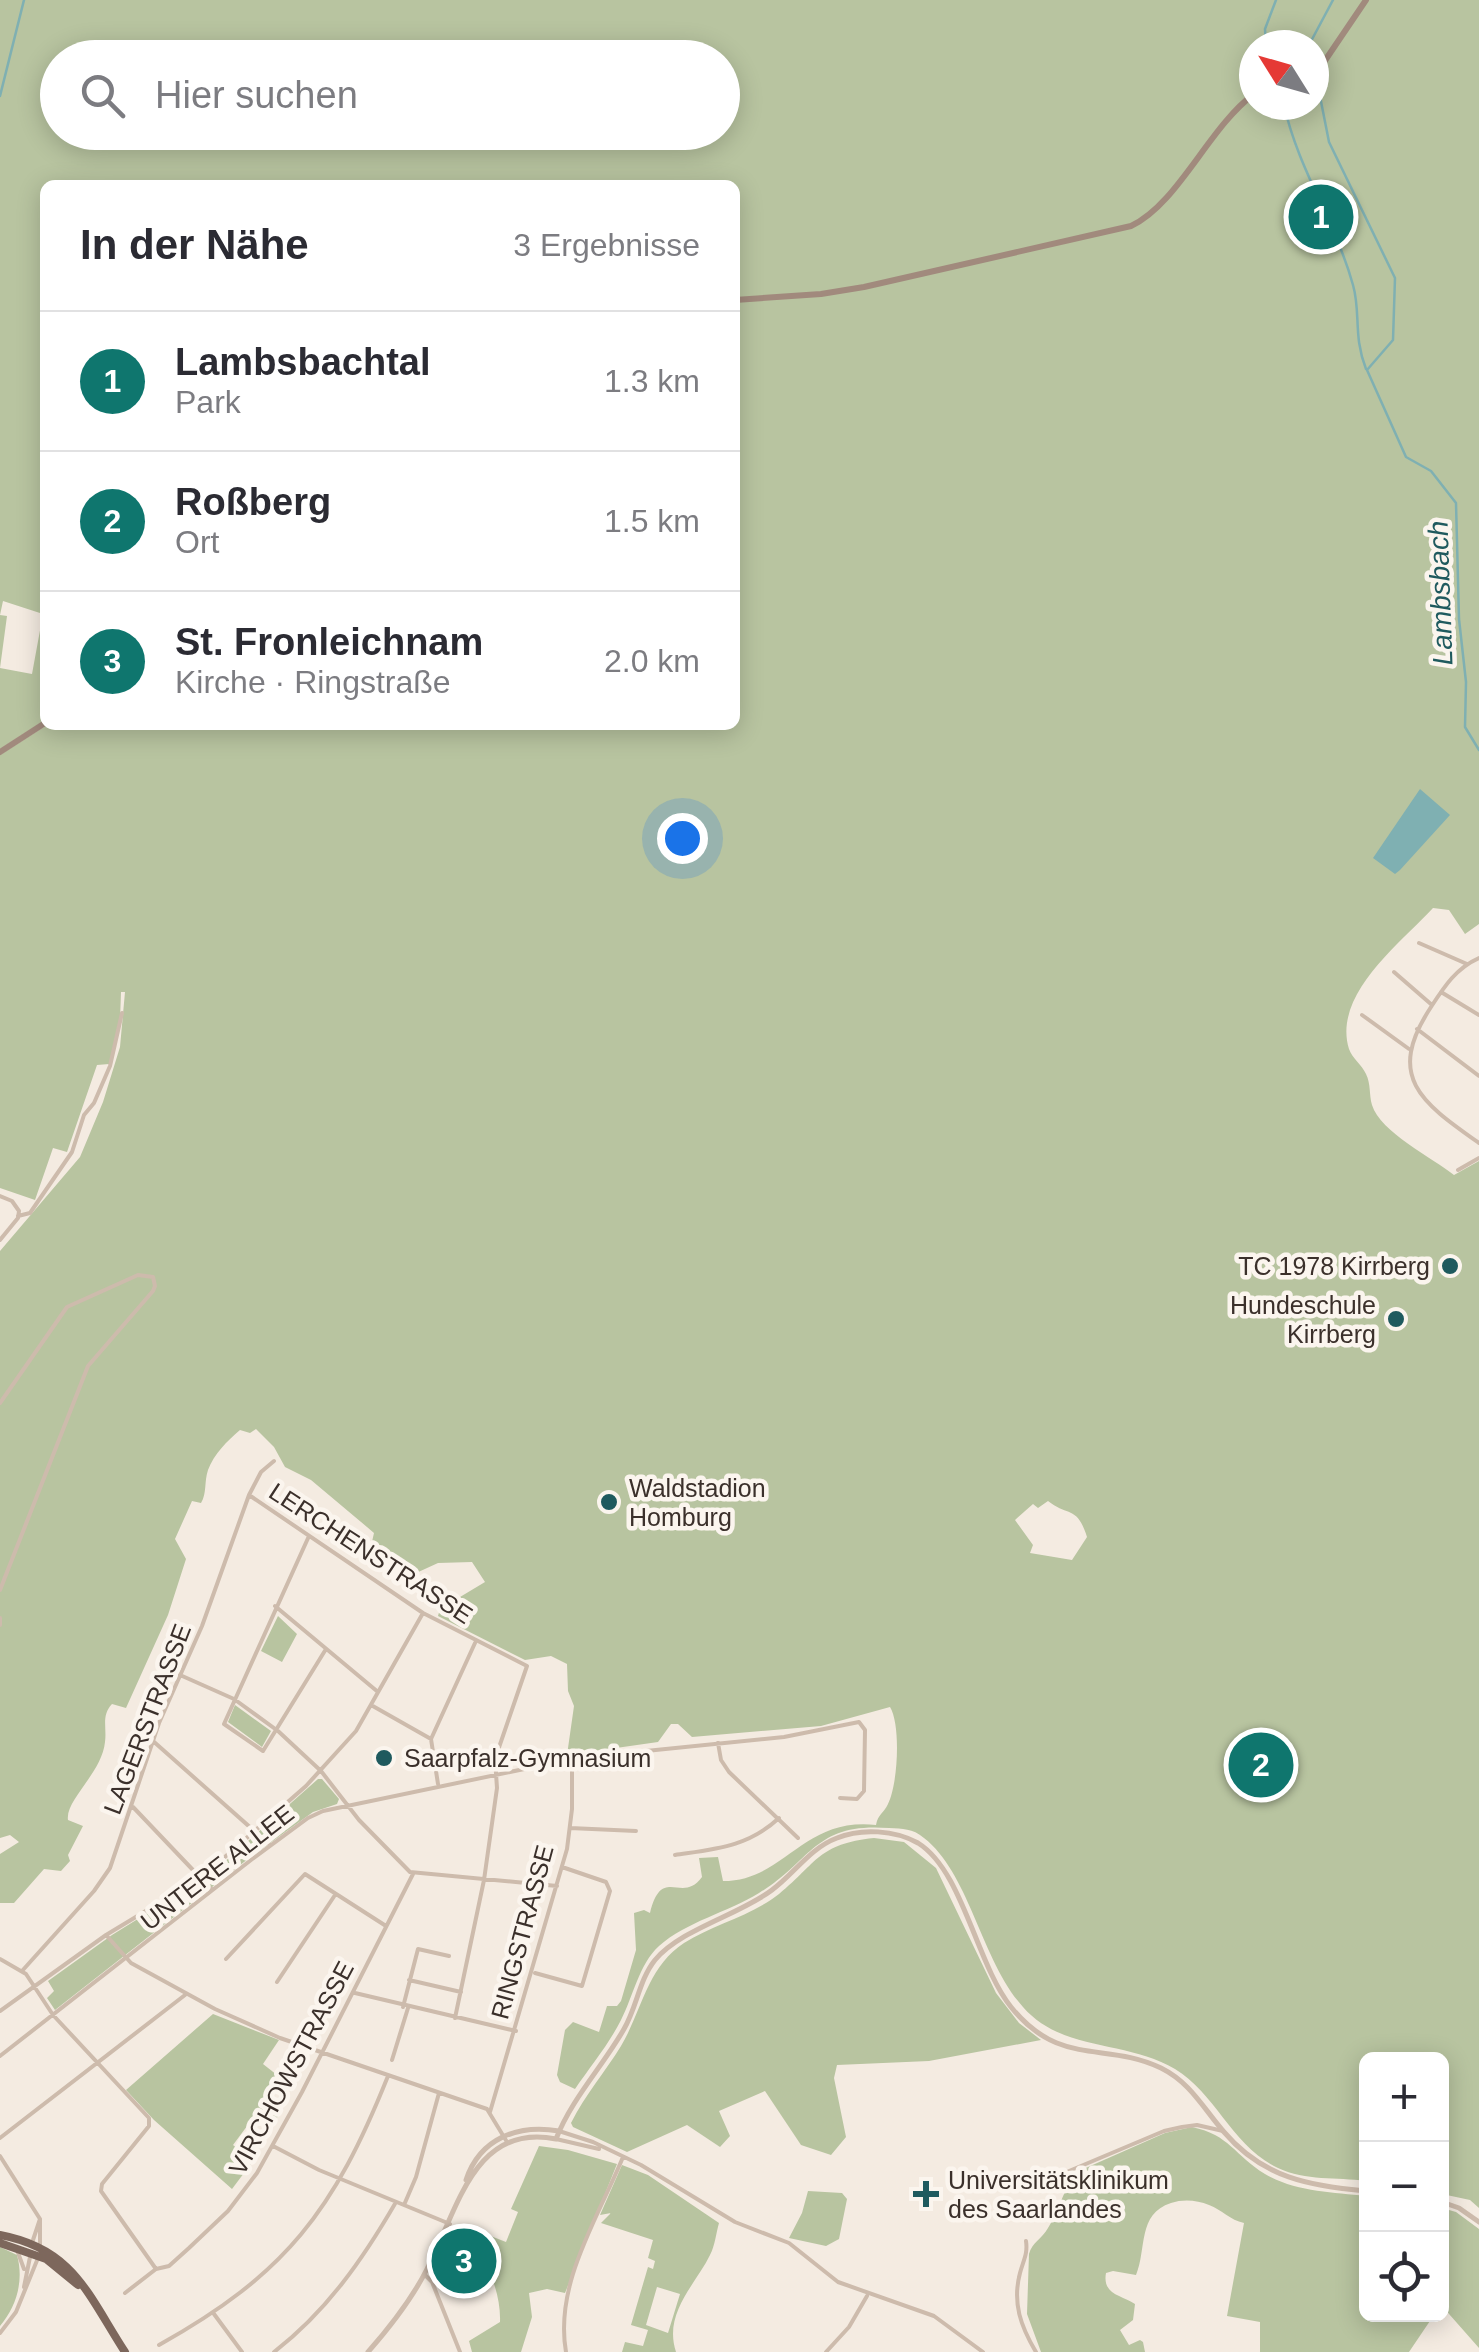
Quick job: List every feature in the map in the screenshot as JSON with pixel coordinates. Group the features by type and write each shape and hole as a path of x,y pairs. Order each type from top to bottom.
{"main road":[{"path":"1329,52 1366,0"},
{"path":"740,300 850,289 1130,226 1154,210 1239,107"},
{"path":"0,752 40,726"},
{"path":"0,2236 36,2249 60,2269 88,2296 125,2352"},
{"path":"0,2243 36,2249"}],"street":[{"path":"1420,943 1467,964"},
{"path":"1479,958 1467,964 1441,992 1409,1049 1410,1070 1418,1090 1479,1143"},
{"path":"1394,972 1432,1005"},
{"path":"1441,992 1479,1015"},
{"path":"0,1240 18,1216 30,1213 68,1160 84,1114 94,1103 110,1066 122,1012"},
{"path":"1362,1016 1409,1049"},
{"path":"1418,1029 1479,1076"},
{"path":"1458,1170 1479,1158"},
{"path":"0,1196 12,1201 18,1216"},
{"path":"0,1404 67,1307 138,1275 152,1277 152,1291 88,1366 0,1590"},
{"name":"LAGERSTRASSE","path":"22,1971 107,1873 153,1741 250,1495 261,1472 274,1460"},
{"name":"LERCHENSTRASSE","path":"250,1495 423,1613 527,1666 495,1760 495,1774"},
{"path":"309,1534 224,1724 263,1751 326,1649"},
{"path":"276,1606 378,1692"},
{"path":"0,2010 106,1935 202,1878 256,1832 352,1738 423,1613"},
{"path":"439,1786 431,1739 476,1642"},
{"path":"180,1675 234,1699 278,1731 322,1770 347,1805 413,1874 557,1886"},
{"path":"372,1705 431,1739"},
{"name":"UNTERE ALLEE","path":"0,2056 314,1814 572,1759 810,1734 859,1722 865,1730 864,1791 856,1799 840,1798"},
{"path":"153,1741 271,1845"},
{"path":"718,1743 724,1767 798,1838"},
{"name":"RINGSTRASSE","path":"490,2112 562,1867 570,1828 572,1759"},
{"path":"454,2018 484,1880 497,1788 495,1774"},
{"path":"131,1805 212,1890"},
{"path":"675,1855 737,1845 760,1834 779,1818"},
{"path":"570,1828 636,1831"},
{"path":"556,2138 580,2094 623,2032 645,1977 659,1956 762,1897 828,1842 848,1834 876,1832 916,1843 940,1865 998,1989 1022,2020 1062,2046 1143,2061 1166,2070 1195,2093 1223,2131 1255,2162 1285,2178 1359,2190"},
{"path":"533,1972 582,1986 610,1886 562,1867"},
{"name":"VIRCHOWSTRASSE","path":"124,2293 156,2269 168,2266 228,2211 250,2184 274,2146 413,1874"},
{"path":"226,1959 301,1875 309,1875 386,1926"},
{"path":"277,1982 336,1893"},
{"path":"106,1935 126,1960 186,1995 280,2038 490,2112 506,2138"},
{"path":"392,2060 418,1949 449,1956"},
{"path":"0,1959 22,1971 54,2016 149,2118 149,2126 102,2184 101,2191 156,2269"},
{"path":"409,1980 461,1992"},
{"path":"353,1992 516,2031"},
{"path":"0,2138 186,1995"},
{"path":"158,2346 214,2314 293,2247 340,2178 388,2076"},
{"path":"404,2205 440,2092"},
{"path":"990,2178 1062,2174 1182,2127 1198,2125 1223,2131"},
{"path":"368,2352 424,2275 476,2159 506,2138 532,2128 560,2130 604,2149"},
{"path":"506,2138 556,2138 622,2156 712,2210 789,2243 834,2280 934,2316 983,2352"},
{"path":"274,2146 450,2224"},
{"path":"0,2156 40,2219 23,2295 14,2318 0,2333"},
{"path":"566,2352 563,2325 570,2284 622,2156"},
{"path":"274,2352 311,2321 346,2281 396,2202"},
{"path":"1449,2204 1479,2222"},
{"path":"1026,2241 1017,2308 1036,2352"},
{"path":"10,2246 20,2255 26,2273"},
{"path":"23,2295 26,2273 36,2249"},
{"path":"424,2275 432,2282 460,2352"},
{"path":"826,2352 849,2326 868,2294"},
{"path":"214,2314 242,2352"}],"green space":[{"path":"0,0 1479,0 1479,924 1465,934 1449,910 1433,908 1388,953 1360,989 1346,1029 1349,1049 1366,1074 1372,1105 1385,1125 1454,1175 1479,1161 1479,2208 1470,2200 1449,2196 1449,2052 1359,2052 1359,2180 1310,2177 1278,2168 1249,2147 1202,2092 1175,2069 1136,2053 1056,2032 1023,2007 996,1966 953,1873 920,1835 903,1829 864,1828 829,1837 759,1893 694,1924 659,1946 646,1962 616,2029 575,2089 560,2082 557,2075 565,2030 573,2022 599,2032 607,2006 617,2006 621,2001 636,1950 634,1913 650,1913 655,1899 666,1887 695,1885 702,1877 699,1858 718,1857 723,1881 744,1878 763,1871 830,1830 876,1825 888,1804 896,1769 896,1727 890,1707 821,1726 692,1737 678,1724 671,1724 658,1742 567,1755 574,1706 568,1691 567,1664 551,1656 525,1660 438,1616 440,1609 485,1582 472,1562 438,1563 414,1574 371,1546 374,1533 311,1480 285,1467 274,1447 256,1429 250,1433 240,1430 217,1453 208,1470 201,1503 192,1501 175,1539 186,1559 168,1615 126,1708 112,1704 107,1713 105,1742 98,1764 69,1812 68,1820 83,1826 68,1855 70,1861 61,1871 44,1869 14,1903 0,1903 0,1854 19,1842 10,1835 0,1838 0,1251 80,1157 120,1047 125,992 121,992 120,1021 109,1064 97,1065 67,1152 53,1148 35,1200 0,1188 0,755 40,729 740,730 740,180 40,180 40,613 3,601 0,615","holes":["1048,1501 1080,1520 1087,1537 1072,1560 1030,1553 1033,1545 1015,1520 1033,1504 1038,1508"]},
{"path":"0,615 7,616 0,668"},
{"path":"40,630 40,723 0,749 0,668 32,674"},
{"path":"278,1616 297,1634 282,1662 261,1651"},
{"path":"235,1705 271,1731 262,1747 228,1722"},
{"path":"318,1779 339,1799 337,1804 313,1812 244,1862 55,2010 47,1998 54,1991 48,1981 112,1935 212,1873"},
{"path":"874,1838 904,1842 936,1868 996,1993 1019,2023 1041,2040 929,2061 837,2065 834,2078 846,2137 831,2155 801,2145 765,2091 719,2111 730,2136 720,2147 687,2125 627,2152 573,2127 571,2123 628,2033 653,1977 672,1953 696,1936 768,1902 830,1850"},
{"path":"213,2014 279,2040 263,2064 277,2075 262,2101 280,2113 276,2119 259,2110 233,2145 253,2161 232,2189 126,2090"},
{"path":"1192,2127 1205,2131 1224,2140 1277,2180 1314,2190 1359,2195 1359,2322 1429,2322 1409,2352 1260,2352 1260,2322 1227,2316 1244,2223 1209,2205 1185,2201 1171,2203 1153,2215 1136,2275 1106,2273 1110,2290 1135,2304 1133,2320 1120,2330 1129,2345 1143,2342 1145,2352 1041,2352 1027,2314 1032,2246 1046,2232 1079,2171 1165,2133"},
{"path":"539,2146 617,2164 565,2293 547,2289 529,2293 532,2317 521,2352 472,2352 469,2341 500,2322 494,2283 477,2247 483,2233 506,2242 518,2212 511,2209"},
{"path":"622,2165 648,2175 719,2223 712,2251 677,2312 673,2338 676,2352 622,2352 625,2342 643,2346 648,2330 631,2325 648,2267 653,2269 655,2261 648,2258 653,2240 601,2223 611,2213 600,2215","holes":["657,2287 680,2294 668,2333 646,2325"]},
{"path":"808,2191 842,2193 847,2199 839,2239 826,2246 789,2238"},
{"path":"1449,2210 1479,2229 1479,2348 1449,2314"},
{"path":"0,2247 17,2255 20,2274 15,2301 0,2326"}],"water":[{"path":"1420,789 1450,815 1395,874 1373,858"}],"waterway":[{"path":"0,96 24,0"},
{"path":"1265,30 1276,0"},
{"name":"Lambsbach","path":"1317,30 1333,0"},
{"path":"1288,120 1346,262 1366,369"},
{"name":"Lambsbach","path":"1325,120 1329,142 1395,278 1393,340 1367,370 1406,457 1431,471 1456,503 1465,727 1479,750"}],"place":[{"name":"Lambsbachtal","path":"1321,217"},
{"name":"TC 1978 Kirrberg","path":"1450,1266"},
{"name":"Hundeschule Kirrberg","path":"1396,1319"},
{"name":"Waldstadion Homburg","path":"609,1502"},
{"name":"Saarpfalz-Gymnasium","path":"384,1758"},
{"name":"Roßberg","path":"1261,1765"},
{"name":"Universitätsklinikum des Saarlandes","path":"926,2194"},
{"name":"St. Fronleichnam","path":"464,2261"}]}
